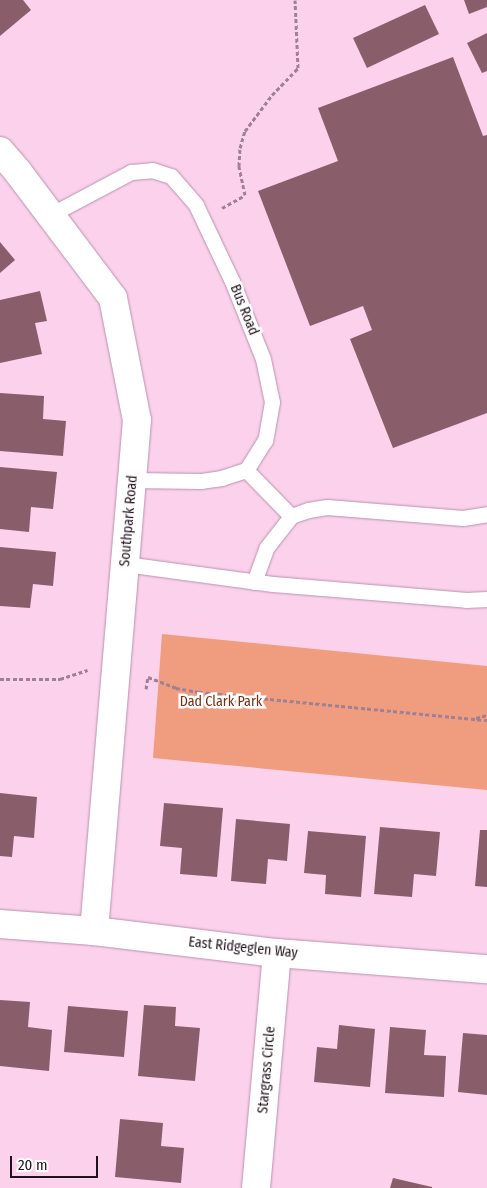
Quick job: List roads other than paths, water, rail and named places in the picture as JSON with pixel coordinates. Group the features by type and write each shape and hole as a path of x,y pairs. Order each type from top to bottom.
{"street":[{"name":"Southpark Road","path":"0,151 112,298 137,420 94,931"},
{"name":"East Ridgeglen Way","path":"0,924 94,931 277,953 487,969"},
{"name":"Stargrass Circle","path":"256,1188 277,953"}],"lane":[{"name":"Bus Road","path":"50,215 131,172 152,170 171,176 196,205 232,281 264,359 272,402 265,440 246,470"},
{"path":"132,480 201,481 222,478 246,470 291,516"},
{"path":"254,582 267,547 291,516 308,510 327,507 463,518 487,514"},
{"path":"125,564 254,582 466,600 487,598"}],"park label":[{"name":"Dad Clark Park","path":"221,702"}]}
